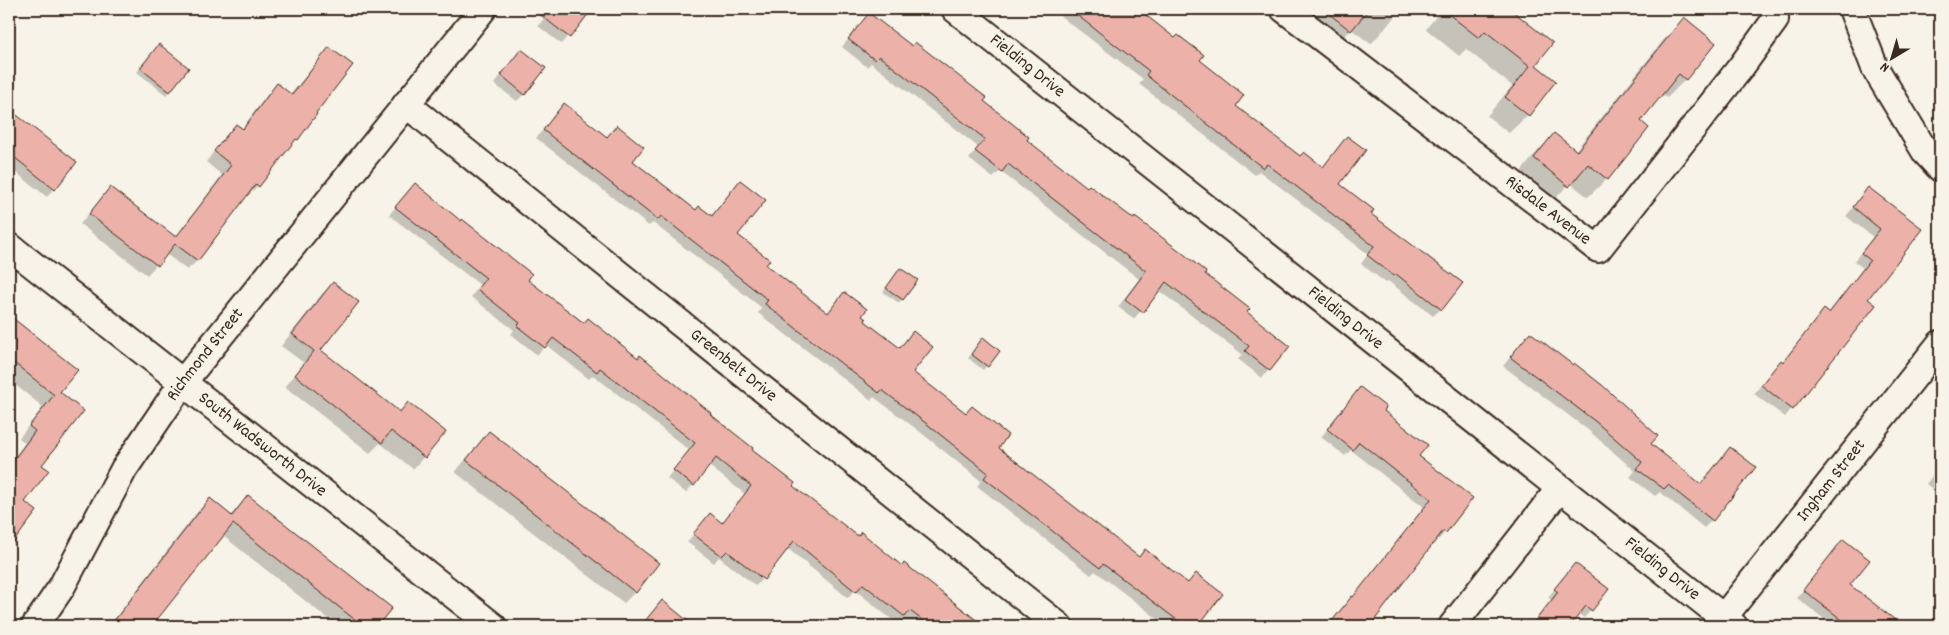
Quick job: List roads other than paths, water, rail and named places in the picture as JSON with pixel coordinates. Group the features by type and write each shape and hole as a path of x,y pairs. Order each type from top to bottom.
{"street":[{"name":"Richmond Street","path":"35,626 61,588 124,469 183,382 482,9"},
{"name":"Fielding Drive","path":"955,9 1729,622"},
{"name":"Risdale Avenue","path":"1284,9 1598,249 1747,59 1775,20 1775,9"},
{"path":"1852,9 1875,68 1926,153 1940,168"},
{"name":"Greenbelt Drive","path":"406,104 1059,626"},
{"name":"South Wadsworth Drive","path":"9,246 493,626"},
{"name":"Ingham Street","path":"1729,622 1940,344"},
{"path":"1452,626 1560,488"}]}
